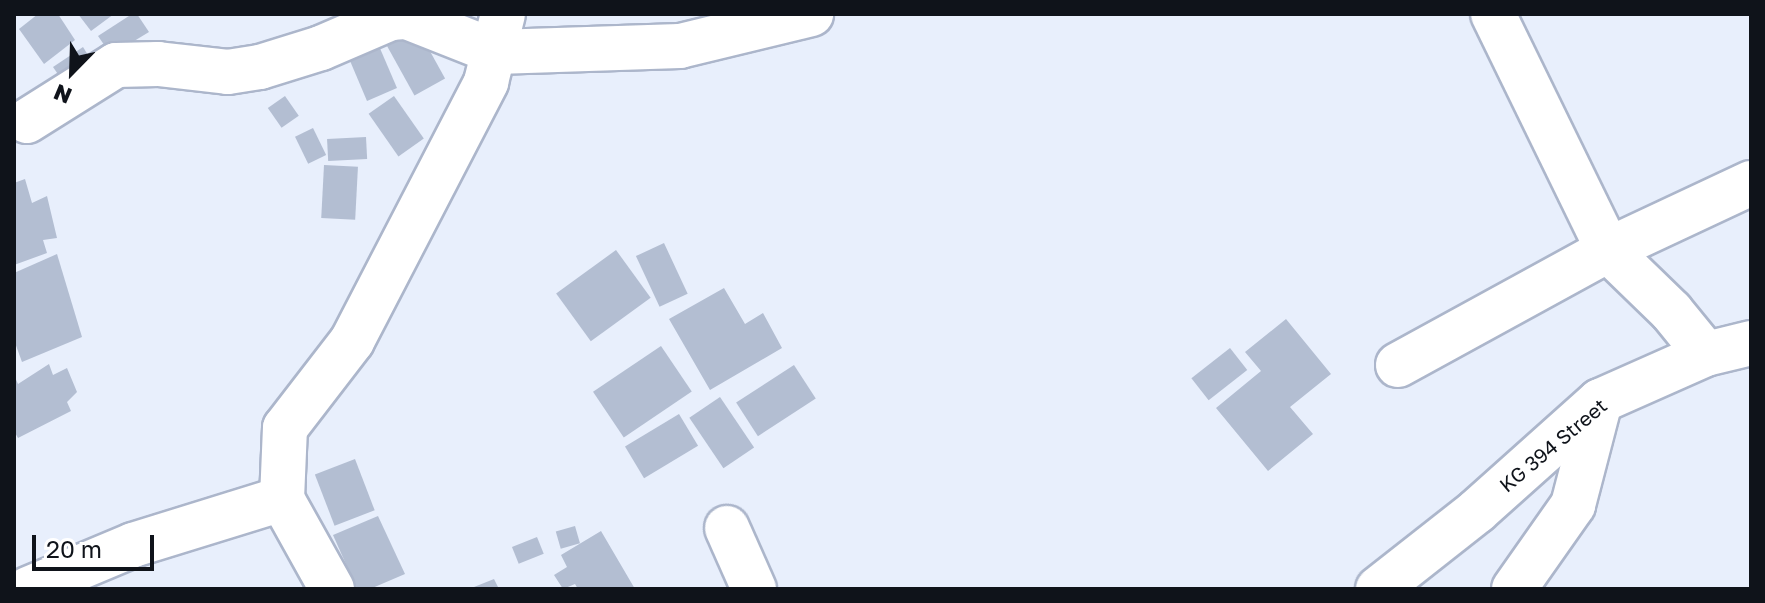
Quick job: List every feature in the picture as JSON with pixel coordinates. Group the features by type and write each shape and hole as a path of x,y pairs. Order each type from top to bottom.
{"street":[{"path":"27,121 116,65 158,64 228,72 260,67 321,48 391,18 407,17 500,33 680,46 811,14"},
{"path":"1493,14 1608,250 1671,311 1706,354"},
{"path":"332,589 282,499 285,428 352,341 480,94 500,33"},
{"path":"1398,365 1608,250 1751,183"},
{"name":"KG 394 Street","path":"1378,589 1477,511 1600,401 1706,354 1751,343"},
{"path":"1514,589 1573,505 1600,401"},
{"path":"28,589 133,545 282,499"},
{"path":"727,528 754,589"}],"building":[{"path":"38,14 58,14 75,40 44,64 19,29"},
{"path":"78,14 114,14 91,31"},
{"path":"132,14 137,14 149,32 111,55 98,36"},
{"path":"416,26 445,78 414,95 385,43"},
{"path":"379,46 397,88 367,101 345,49"},
{"path":"83,47 91,60 66,86 53,67"},
{"path":"285,96 299,116 282,128 268,108"},
{"path":"394,96 424,139 398,156 369,114"},
{"path":"313,128 326,155 308,164 295,137"},
{"path":"366,137 367,159 328,161 327,139"},
{"path":"324,165 358,167 355,220 321,218"},
{"path":"25,179 32,203 47,196 57,238 43,240 47,253 14,265 14,183"},
{"path":"664,243 688,294 660,307 636,256"},
{"path":"616,250 651,298 591,341 556,293"},
{"path":"57,254 82,337 22,362 14,340 14,273"},
{"path":"724,288 745,324 763,313 782,348 710,390 669,319"},
{"path":"1286,319 1331,374 1290,407 1313,434 1268,471 1216,408 1261,371 1245,352"},
{"path":"661,346 692,392 624,437 593,392"},
{"path":"1230,348 1247,370 1209,400 1191,378"},
{"path":"49,364 53,375 67,368 77,392 67,402 71,411 18,438 14,431 14,375 18,384"},
{"path":"794,365 816,399 758,436 736,403"},
{"path":"720,397 754,448 723,468 689,418"},
{"path":"679,414 698,446 644,478 625,446"},
{"path":"355,459 375,510 335,526 315,474"},
{"path":"378,516 405,574 370,589 357,589 333,535"},
{"path":"575,526 580,543 561,549 556,532"},
{"path":"601,531 635,589 578,589 575,584 563,589 554,575 567,567 561,555"},
{"path":"537,537 544,554 519,564 512,547"},
{"path":"494,579 499,589 469,589"}]}
